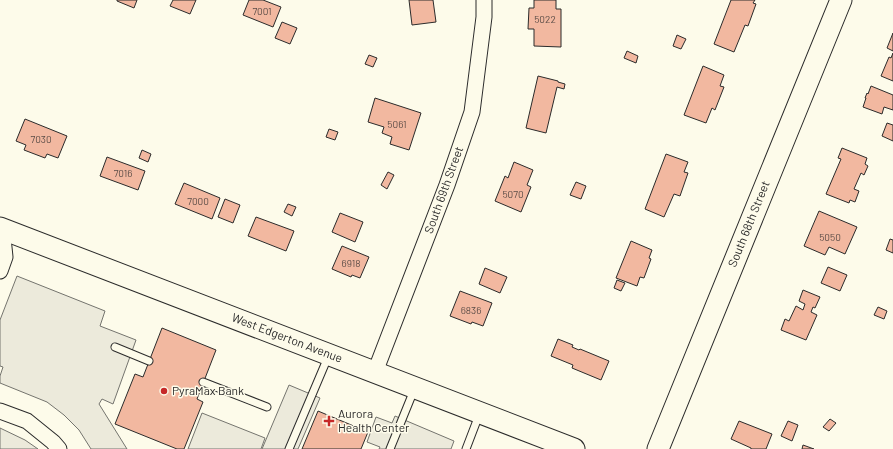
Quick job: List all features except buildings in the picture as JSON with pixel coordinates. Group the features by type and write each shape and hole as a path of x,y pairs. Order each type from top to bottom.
{"street":[{"name":"South 69th Street","path":"375,372 447,185 472,112 484,17 484,0"},
{"name":"South 68th Street","path":"658,449 841,0"},
{"name":"West Edgerton Avenue","path":"1,229 574,449"},
{"path":"0,271 5,257 1,229"},
{"path":"0,411 26,421 53,442 59,449"}],"lane":[{"path":"115,347 149,361"},
{"path":"289,449 328,354"},
{"path":"203,382 267,407"},
{"path":"390,449 415,388"},
{"path":"466,449 480,413"}],"shaded area":[{"path":"17,276 105,311 100,326 136,340 113,404 102,399 99,404 127,449 91,449 79,430 64,415 47,402 0,383 0,376 3,367 0,366 0,320"},
{"path":"289,385 320,398 298,449 262,449"},
{"path":"202,413 265,438 261,449 188,449"},
{"path":"395,416 454,441 451,449 379,449 380,447 367,442 376,417 392,423"},
{"path":"0,428 25,440 38,449 0,449"}],"place":[{"name":"PyraMax Bank","path":"164,391"},
{"name":"Aurora Health Center","path":"329,421"}]}
